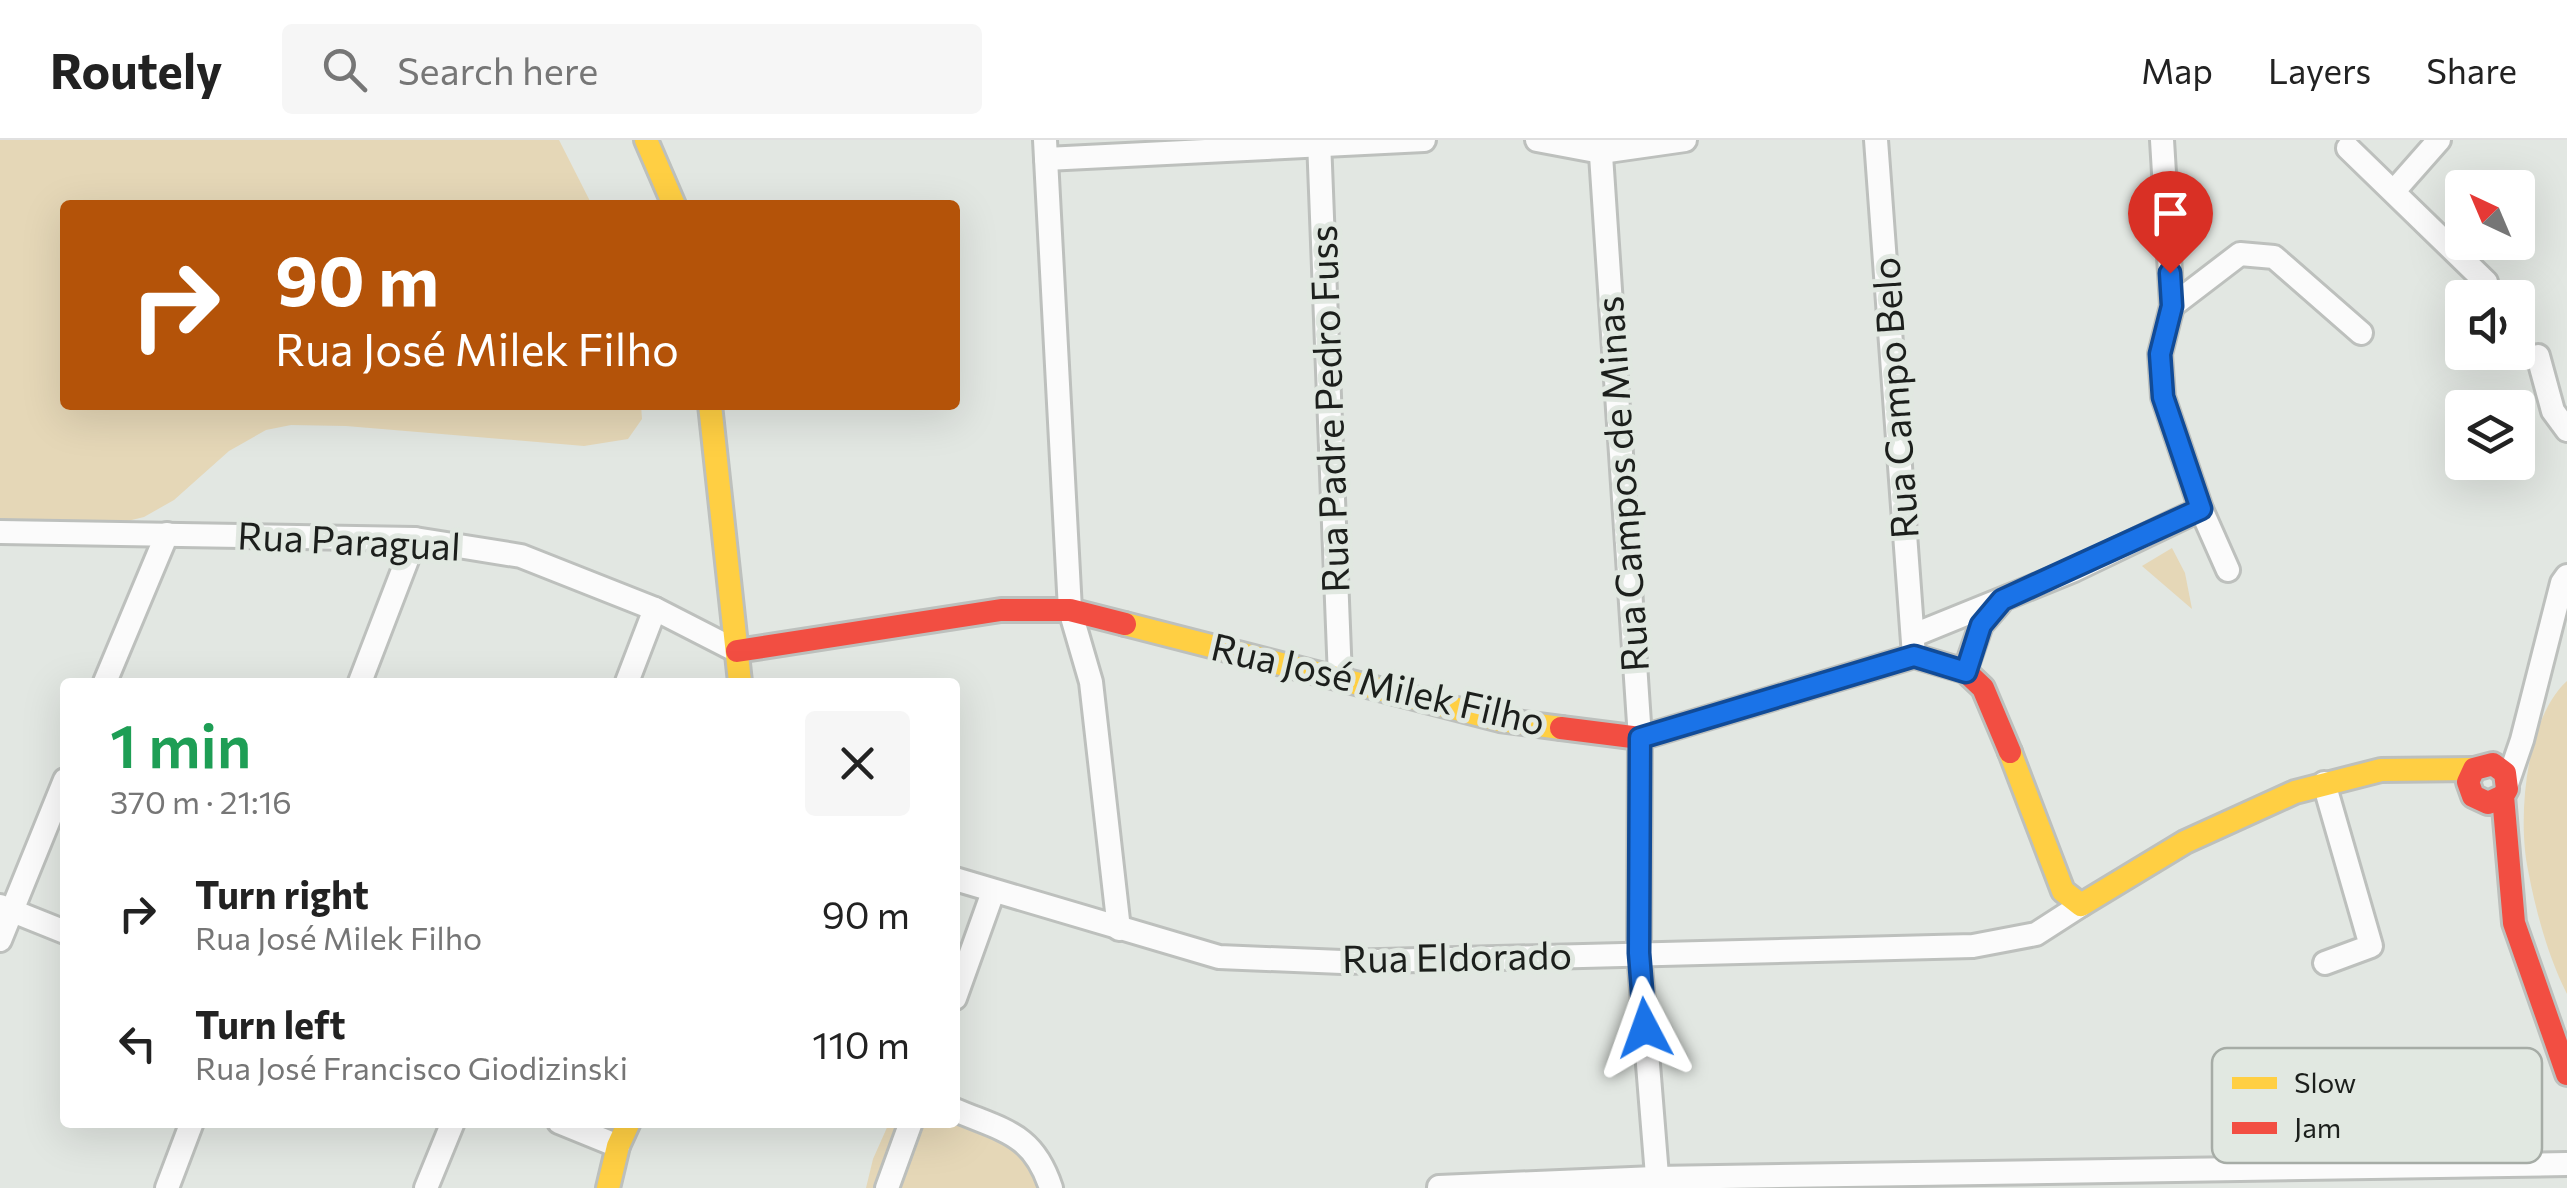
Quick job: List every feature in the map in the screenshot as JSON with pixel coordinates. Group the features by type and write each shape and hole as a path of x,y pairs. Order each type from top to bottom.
{"street":[{"path":"646,140 672,200"},
{"path":"1119,928 1091,682 1070,610 1045,149 1424,140"},
{"path":"1536,140 1601,146 1685,140"},
{"name":"Rua Campo Belo","path":"1876,140 1914,646"},
{"path":"2162,140 2172,306 2160,354 2163,397 2201,509 2228,570"},
{"path":"2394,191 2439,140"},
{"name":"Rua Padre Pedro Fuss","path":"1320,143 1340,678"},
{"name":"Rua Campos de Minas","path":"1601,146 1640,738 1639,953 1657,1183"},
{"path":"2348,148 2484,280"},
{"path":"2172,306 2240,254 2274,257 2361,333"},
{"path":"2538,356 2553,411 2567,430"},
{"path":"711,410 740,678"},
{"path":"1914,646 2002,600 2201,509"},
{"name":"Rua Paragual","path":"0,532 415,539 521,556 655,610 737,651"},
{"path":"107,678 167,534"},
{"path":"362,678 415,539"},
{"path":"2493,794 2536,689 2567,576"},
{"path":"1966,672 1981,625 2002,600"},
{"path":"628,678 655,610"},
{"name":"Rua José Milek Filho","path":"737,651 1000,610 1070,610 1500,720 1640,738 1914,646"},
{"path":"1914,646 1966,672 1983,688 2027,790 2063,891 2081,905 2213,828 2324,784 2384,770 2500,767 2493,794 2514,922 2532,984 2567,1074"},
{"path":"2493,794 2468,782 2512,738 2536,689"},
{"path":"2403,771 2493,794"},
{"path":"2324,784 2371,946 2325,963"},
{"path":"0,940 5,909 60,791"},
{"name":"Rua Eldorado","path":"960,881 1219,956 1342,962 1974,946 2036,934 2081,905"},
{"path":"960,984 993,892"},
{"path":"5,909 60,930"},
{"path":"960,1112 1023,1139 1043,1164 1051,1188"},
{"path":"167,1188 190,1128"},
{"path":"426,1188 451,1128"},
{"path":"574,1128 618,1146"},
{"path":"608,1188 626,1128"},
{"path":"887,1188 908,1128"},
{"path":"1439,1186 2567,1164"}],"shaded area":[{"path":"0,140 559,140 589,200 60,200 60,410 641,410 642,419 628,439 584,446 291,425 266,430 229,451 174,500 144,517 91,530 0,536"},
{"path":"2172,548 2185,573 2192,609 2142,566"},
{"path":"2567,681 2567,994 2548,949 2535,902 2524,823 2534,743 2553,698"},
{"path":"960,1118 1023,1145 1051,1188 866,1188 887,1128 960,1128"}],"traffic: slow":[{"path":"646,140 672,200"},
{"path":"711,410 740,678"},
{"path":"1125,624 1500,720 1561,728"},
{"path":"2010,752 2063,891 2081,905 2185,842 2295,792 2381,770 2474,769"},
{"path":"608,1188 626,1128"}],"traffic: jam":[{"path":"737,651 1001,610 1070,610 1125,624"},
{"path":"1561,728 1640,738 1914,656 1965,671 1983,688 2010,752"},
{"path":"2503,796 2488,803 2473,796 2468,782 2474,769 2493,764 2505,773 2507,789 2503,796 2514,923 2567,1074"}],"route":[{"path":"1645,1028 1639,953 1640,738 1914,656 1966,672 1981,625 2002,600 2201,509 2163,397 2160,354 2172,306 2170,273"}]}
